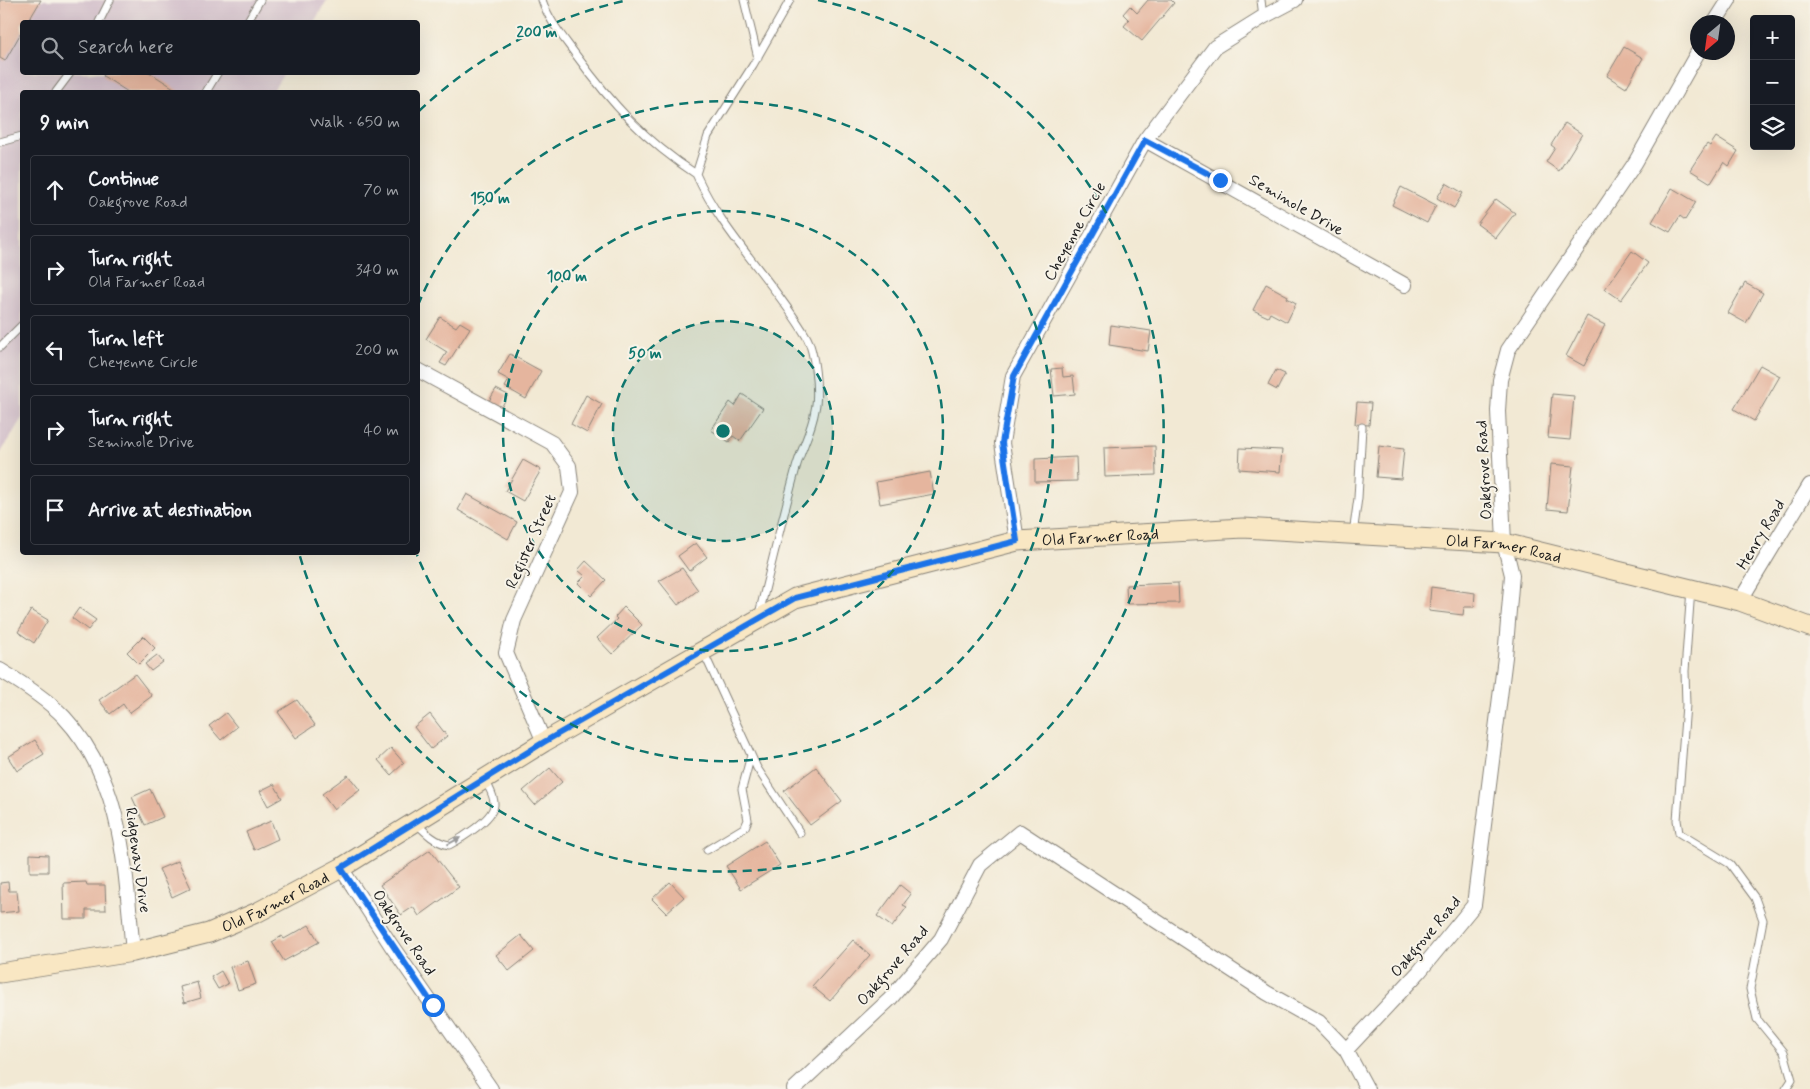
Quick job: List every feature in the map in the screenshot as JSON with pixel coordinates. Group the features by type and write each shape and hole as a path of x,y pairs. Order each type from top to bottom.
{"street":[{"name":"Cheyenne Circle","path":"1017,541 1002,443 1014,376 1145,140 1215,48 1263,17 1295,0"},
{"path":"1719,15 1728,0"},
{"name":"Oakgrove Road","path":"794,1089 890,999 941,939 980,865 1020,832 1267,993 1319,1022 1346,1050 1419,972 1474,906 1505,657 1512,575 1504,542 1498,411 1500,380 1508,350 1635,163 1693,60"},
{"name":"Seminole Drive","path":"1145,140 1405,285"},
{"name":"Register Street","path":"420,371 552,443 569,466 572,492 514,620 506,653 544,742"},
{"name":"Henry Road","path":"1740,602 1810,485"},
{"name":"Old Farmer Road","path":"0,973 133,952 209,933 258,912 341,868 544,742 795,598 1017,541 1243,528 1504,542 1740,602 1810,627"},
{"name":"Ridgeway Drive","path":"0,670 63,716 92,753 112,798 122,849 133,952"},
{"name":"Oakgrove Road","path":"341,868 391,945 491,1089"},
{"path":"1346,1050 1367,1089"}],"lane":[{"path":"100,20 110,0"},
{"path":"248,20 260,0"},
{"path":"542,0 548,17 609,99 665,154 696,174 720,220 774,288 808,338 815,373 816,410 797,465 757,620"},
{"path":"744,0 758,58"},
{"path":"696,174 708,136 758,58 790,0"},
{"path":"1261,0 1263,17"},
{"path":"58,90 69,75"},
{"path":"207,90 216,75"},
{"path":"0,142 20,137"},
{"path":"0,347 20,327"},
{"path":"1353,534 1358,498 1362,427"},
{"path":"1691,589 1685,671 1686,705 1677,820 1679,833 1730,864 1755,898 1763,920 1750,989 1757,1019 1784,1052 1792,1080 1786,1089"},
{"path":"703,651 752,755 800,834"},
{"path":"707,850 745,827 748,820 742,789 752,755"},
{"path":"415,822 433,839 442,844 448,845 456,841 492,812 494,798 485,779"}],"shaded area":[{"path":"0,0 327,0 315,20 20,20 20,75 283,75 273,90 20,90 20,421 0,454"}],"building":[{"path":"0,0 41,0 29,20 20,20 20,35 5,61 0,58"},
{"path":"1148,0 1171,0 1174,3 1142,41 1124,26 1129,20 1123,14 1130,6 1137,13"},
{"path":"1624,47 1643,58 1626,88 1607,76"},
{"path":"154,75 177,90 125,90 103,76"},
{"path":"1565,123 1582,134 1559,171 1546,162 1555,148 1551,145"},
{"path":"1716,137 1738,151 1729,166 1724,162 1711,183 1690,170 1707,144 1710,146"},
{"path":"1446,183 1463,193 1454,208 1437,198"},
{"path":"1401,187 1436,205 1427,223 1392,205"},
{"path":"1672,188 1696,202 1685,220 1680,216 1670,232 1652,222"},
{"path":"1496,199 1515,213 1496,238 1477,224"},
{"path":"1632,251 1648,263 1621,300 1605,289"},
{"path":"1745,283 1763,293 1746,323 1728,313"},
{"path":"1266,284 1288,296 1287,298 1296,303 1287,322 1270,313 1268,317 1253,310"},
{"path":"1587,316 1605,325 1584,366 1566,356"},
{"path":"440,317 456,327 460,322 470,328 446,366 440,363 447,352 426,339"},
{"path":"1111,325 1151,331 1148,351 1109,345"},
{"path":"510,354 541,371 526,399 505,387 509,380 498,374"},
{"path":"1760,365 1780,376 1754,421 1734,409"},
{"path":"1062,368 1063,377 1073,376 1075,394 1054,396 1051,369"},
{"path":"1276,370 1285,374 1277,390 1268,385"},
{"path":"496,389 508,395 501,408 489,401"},
{"path":"742,394 763,408 740,441 733,436 729,442 711,430 730,402 735,406"},
{"path":"1552,394 1574,396 1570,440 1548,438"},
{"path":"586,395 602,404 587,433 571,424"},
{"path":"1357,402 1371,403 1369,425 1355,424"},
{"path":"1155,446 1156,475 1105,477 1104,448"},
{"path":"1379,446 1404,449 1401,479 1376,477"},
{"path":"1240,448 1282,450 1280,472 1239,469"},
{"path":"1076,457 1077,481 1035,482 1035,459"},
{"path":"523,460 541,470 523,501 505,491"},
{"path":"1551,464 1573,466 1568,511 1547,509"},
{"path":"930,472 934,494 880,504 876,482"},
{"path":"467,494 517,522 508,539 458,510"},
{"path":"696,543 707,557 689,571 678,556"},
{"path":"586,561 606,580 591,596 578,583 585,576 578,570"},
{"path":"682,568 698,590 678,605 659,581"},
{"path":"1178,583 1179,603 1127,604 1126,585"},
{"path":"1431,587 1475,593 1474,607 1464,607 1463,615 1429,611"},
{"path":"624,607 642,625 612,654 597,638 617,619 615,617"},
{"path":"79,608 96,620 88,630 72,618"},
{"path":"31,610 48,620 34,643 18,632"},
{"path":"143,636 155,648 139,664 127,652"},
{"path":"157,655 163,662 151,671 145,664"},
{"path":"135,674 152,696 129,713 123,704 110,714 99,700"},
{"path":"297,700 315,725 296,738 278,712"},
{"path":"226,713 237,727 221,740 209,726"},
{"path":"430,714 447,736 431,749 414,727"},
{"path":"35,740 44,754 17,771 8,757"},
{"path":"391,748 404,763 391,775 378,760"},
{"path":"816,767 842,801 810,825 784,791"},
{"path":"550,768 562,782 535,805 523,791"},
{"path":"348,775 360,790 334,810 322,794"},
{"path":"274,784 282,798 268,806 260,791"},
{"path":"150,789 163,817 145,825 132,797"},
{"path":"271,821 278,839 254,850 246,832"},
{"path":"765,841 780,865 741,889 726,866"},
{"path":"430,850 459,887 419,916 413,907 401,915 380,885"},
{"path":"30,854 48,855 48,872 30,872"},
{"path":"178,861 191,888 172,897 159,869"},
{"path":"8,882 9,891 17,891 19,911 0,913 0,883"},
{"path":"86,882 87,885 105,885 106,910 86,910 86,919 64,919 63,883"},
{"path":"670,882 684,897 666,913 652,899"},
{"path":"900,885 911,894 903,905 907,907 892,927 877,916"},
{"path":"309,925 319,942 284,961 272,942 282,936 284,939"},
{"path":"521,935 534,951 509,971 496,955"},
{"path":"853,940 870,955 830,1001 812,986"},
{"path":"248,961 256,984 238,990 230,967"},
{"path":"221,971 228,984 218,989 211,977"},
{"path":"197,982 201,998 184,1003 180,987"}],"route":[{"path":"433,1005 341,868 544,742 795,598 1017,541 1002,443 1014,376 1145,140 1220,180"}]}
